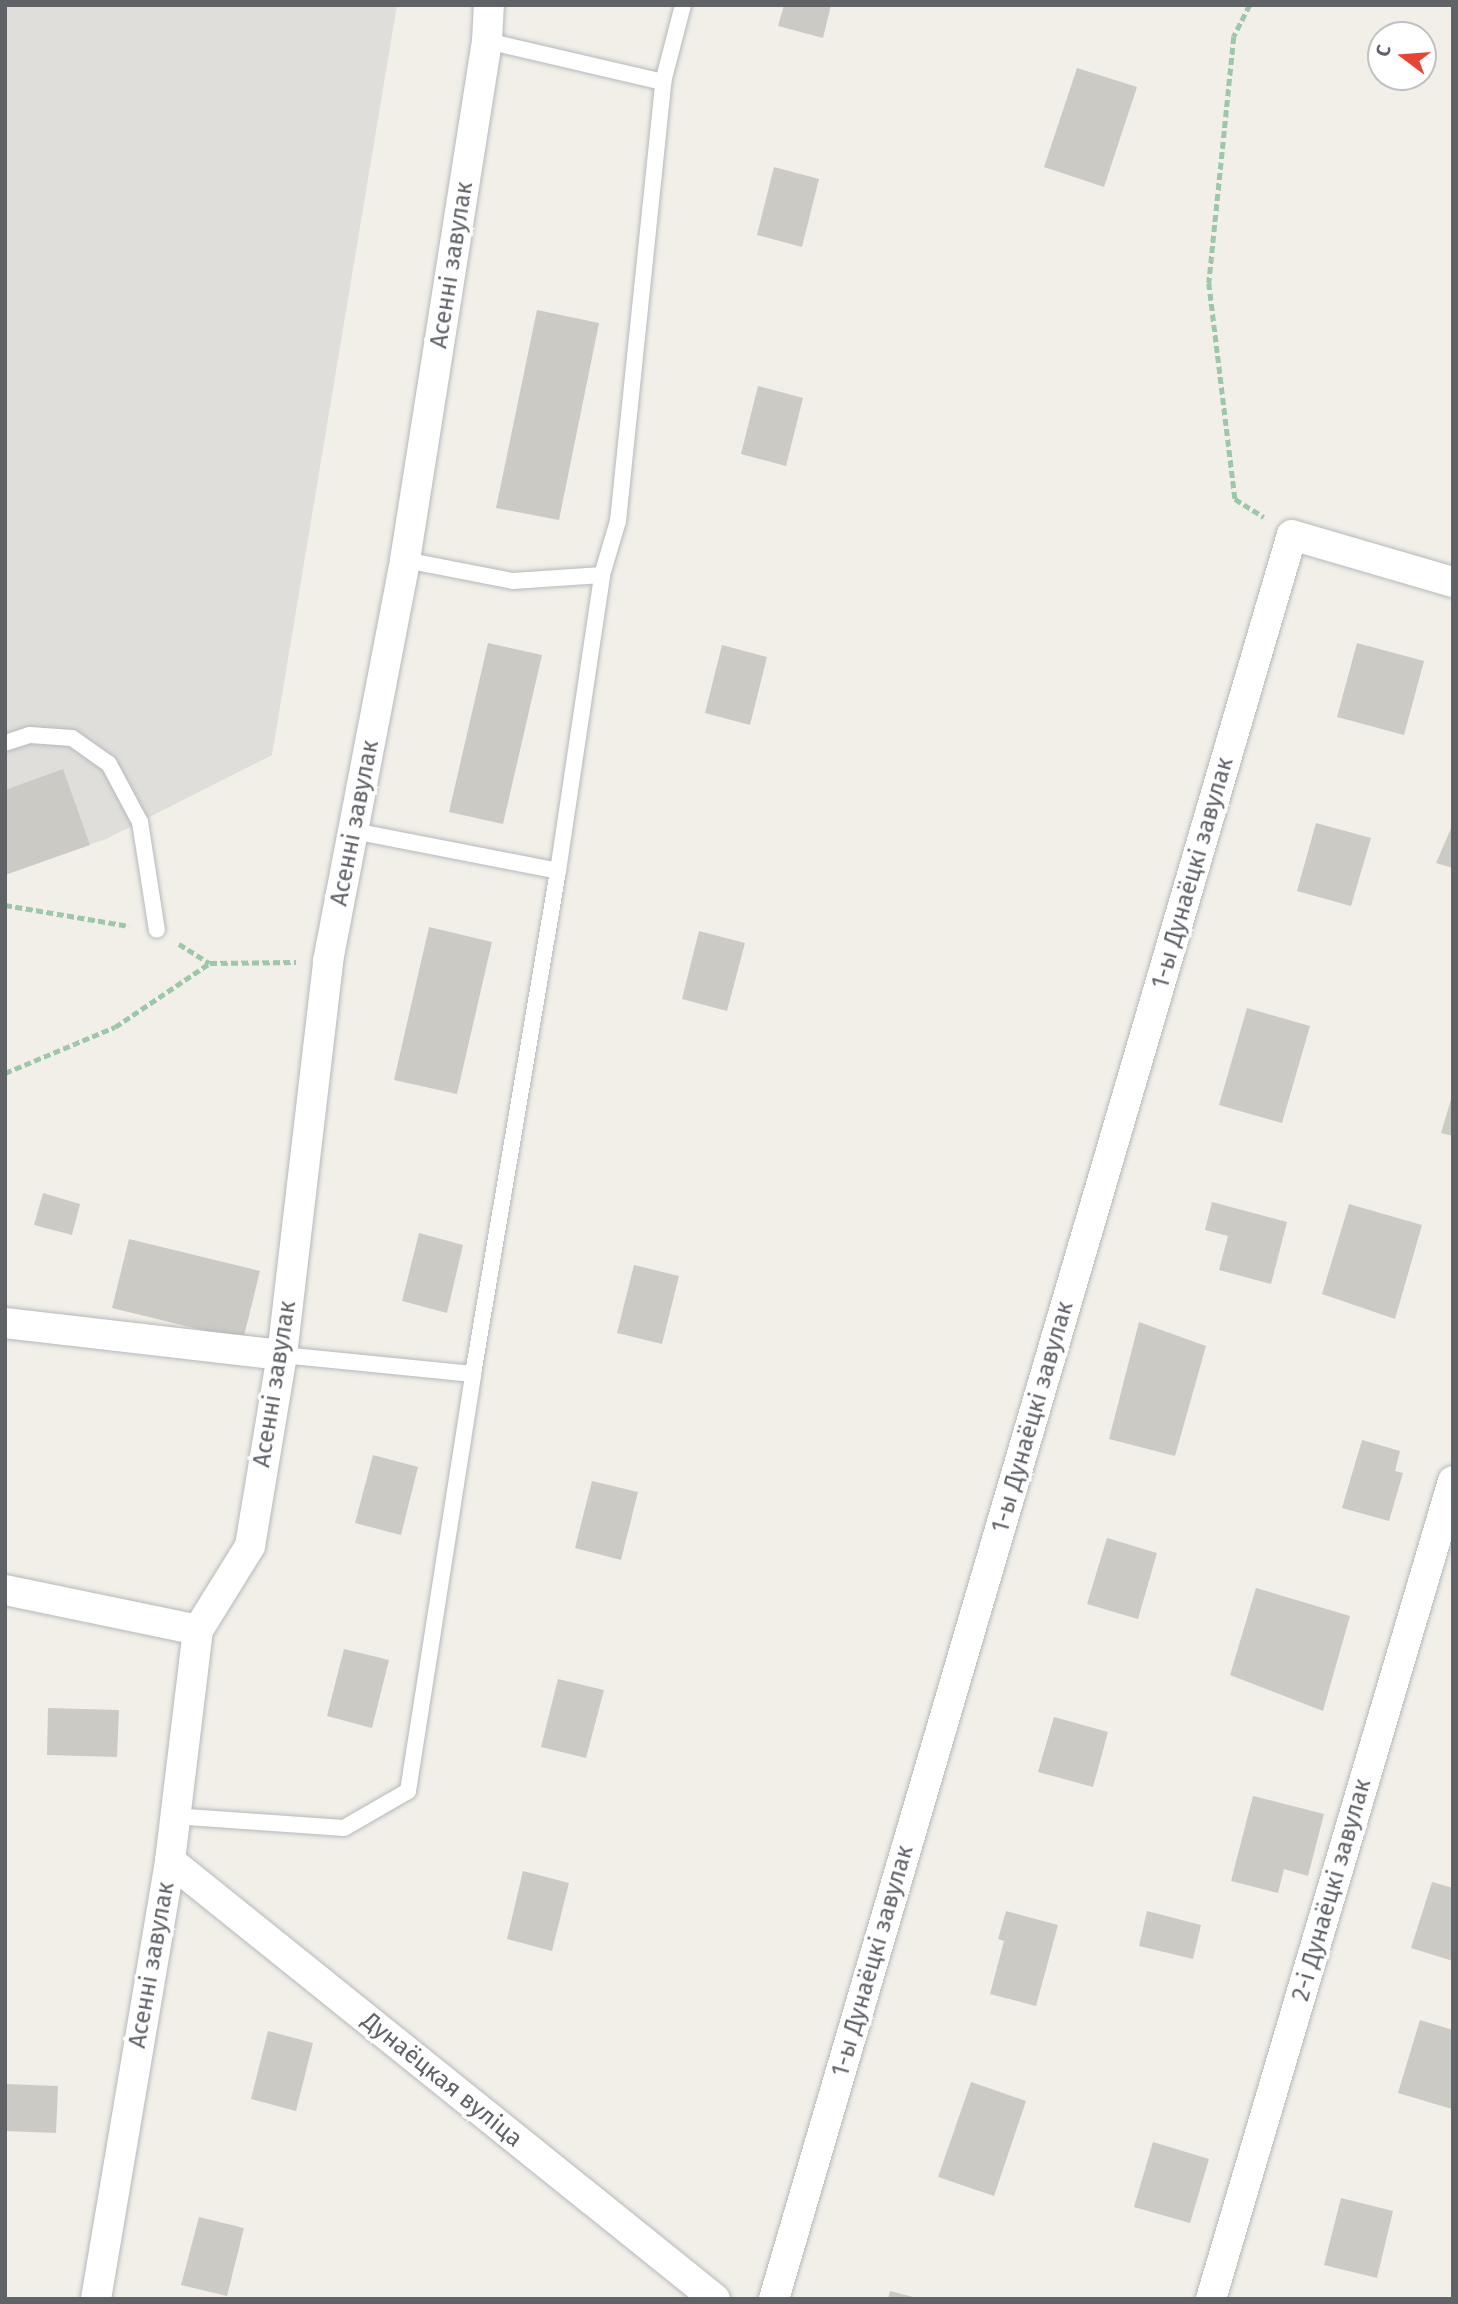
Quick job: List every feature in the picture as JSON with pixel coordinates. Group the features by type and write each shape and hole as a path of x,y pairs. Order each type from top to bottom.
{"street":[{"name":"Асенні завулак","path":"96,2299 170,1861 173,1816 198,1630 250,1546 282,1354 328,961 405,560 487,41 489,5"},
{"path":"1292,535 1453,582"},
{"name":"1-ы Дунаёцкі завулак","path":"774,2299 1292,535"},
{"path":"5,1322 282,1354"},
{"name":"2-і Дунаёцкі завулак","path":"1211,2299 1453,1481"},
{"path":"5,1590 198,1630"},
{"name":"Дунаёцкая вуліца","path":"170,1861 715,2299"}],"lane":[{"path":"173,1816 344,1828 408,1791 473,1374 558,871 602,575 618,521 663,82 683,5"},
{"path":"487,41 663,82"},
{"path":"405,560 513,581 602,575"},
{"path":"5,743 30,735 72,737 109,764 139,822 148,858 157,930"},
{"path":"353,831 558,871"},
{"path":"282,1354 473,1374"}],"path":[{"path":"1250,5 1234,37 1209,283 1235,499 1292,535"},
{"path":"5,905 157,930 210,963 328,961"},
{"path":"5,1073 116,1027 210,963"}],"shaded area":[{"path":"5,5 397,5 272,755 106,839 5,874"}],"building":[{"path":"784,5 831,5 823,38 778,26"},
{"path":"1077,68 1137,87 1104,187 1044,167"},
{"path":"774,167 819,179 802,247 757,235"},
{"path":"537,310 599,323 559,520 496,508"},
{"path":"758,386 803,398 786,466 741,454"},
{"path":"488,643 542,655 503,824 449,812"},
{"path":"1357,643 1424,661 1404,735 1337,717"},
{"path":"722,645 767,657 750,725 705,713"},
{"path":"63,769 90,845 5,875 5,790"},
{"path":"1316,823 1371,838 1351,906 1297,891"},
{"path":"1453,824 1453,868 1436,863"},
{"path":"429,927 492,942 457,1094 394,1080"},
{"path":"699,931 745,943 727,1011 682,999"},
{"path":"1247,1008 1310,1026 1282,1123 1219,1105"},
{"path":"1453,1096 1453,1136 1441,1133"},
{"path":"43,1193 80,1204 72,1235 34,1225"},
{"path":"1212,1202 1287,1222 1271,1284 1219,1270 1228,1236 1205,1230"},
{"path":"1349,1204 1422,1225 1395,1319 1322,1294"},
{"path":"419,1233 463,1245 447,1313 402,1301"},
{"path":"129,1239 260,1271 243,1340 112,1308"},
{"path":"634,1265 679,1276 662,1344 617,1333"},
{"path":"1139,1322 1206,1346 1175,1456 1109,1439"},
{"path":"1362,1440 1400,1451 1395,1471 1403,1473 1389,1521 1342,1508"},
{"path":"373,1455 418,1467 401,1535 355,1523"},
{"path":"592,1481 638,1492 621,1560 575,1548"},
{"path":"1107,1538 1157,1553 1138,1619 1087,1604"},
{"path":"1256,1588 1350,1616 1323,1711 1230,1675"},
{"path":"344,1649 389,1660 372,1728 327,1716"},
{"path":"558,1679 604,1690 586,1758 541,1747"},
{"path":"48,1708 119,1710 117,1757 47,1755"},
{"path":"1054,1717 1108,1732 1093,1787 1038,1772"},
{"path":"1253,1796 1324,1814 1308,1876 1284,1869 1278,1893 1231,1881"},
{"path":"523,1871 569,1883 552,1951 507,1939"},
{"path":"1432,1882 1453,1888 1453,1961 1411,1948"},
{"path":"1006,1911 1058,1925 1036,2006 990,1994 1004,1941 998,1939"},
{"path":"1147,1911 1201,1925 1193,1959 1139,1946"},
{"path":"1420,2020 1453,2030 1452,2109 1398,2093"},
{"path":"268,2031 313,2043 296,2111 251,2099"},
{"path":"971,2082 1026,2101 994,2196 938,2177"},
{"path":"5,2084 58,2086 56,2133 5,2131"},
{"path":"1153,2142 1209,2159 1190,2223 1134,2207"},
{"path":"1341,2198 1393,2211 1377,2278 1324,2265"},
{"path":"199,2217 244,2228 227,2296 181,2285"},
{"path":"890,2291 917,2298 888,2299"}]}
